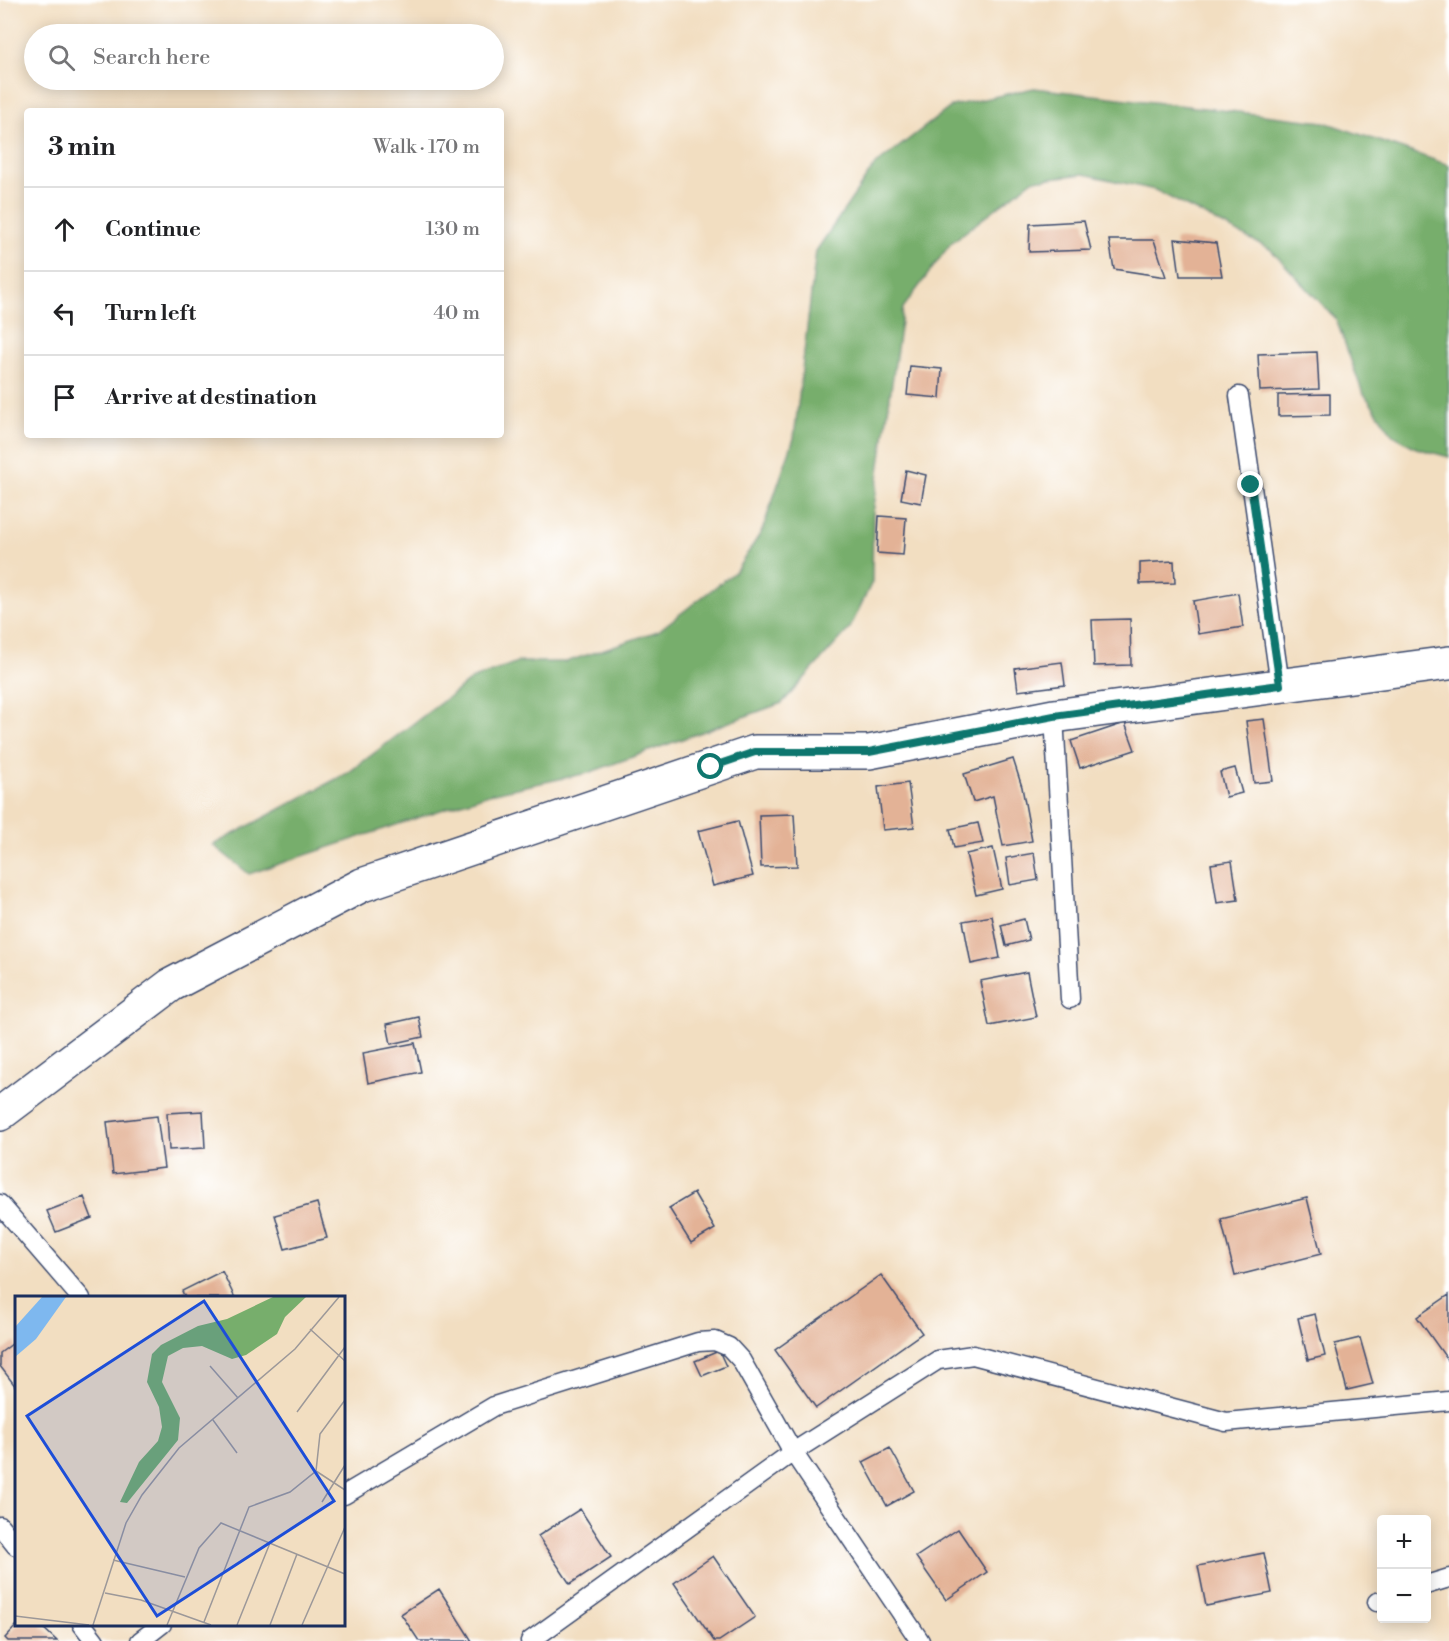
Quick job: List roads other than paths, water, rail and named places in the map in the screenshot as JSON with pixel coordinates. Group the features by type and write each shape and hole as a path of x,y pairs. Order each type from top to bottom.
{"street":[{"path":"0,1114 171,985 362,885 755,752 869,752 1054,716 1449,663"}],"lane":[{"path":"1239,396 1280,685"},
{"path":"1054,716 1070,999"},
{"path":"0,1204 79,1296"},
{"path":"345,1495 494,1406 698,1342 715,1341 729,1347 741,1360 793,1452 920,1641"},
{"path":"530,1641 793,1452 938,1360 973,1355 1226,1422 1449,1401"},
{"path":"0,1526 15,1545"},
{"path":"1431,1583 1449,1578"},
{"path":"84,1626 95,1641"},
{"path":"140,1641 159,1626"}]}
